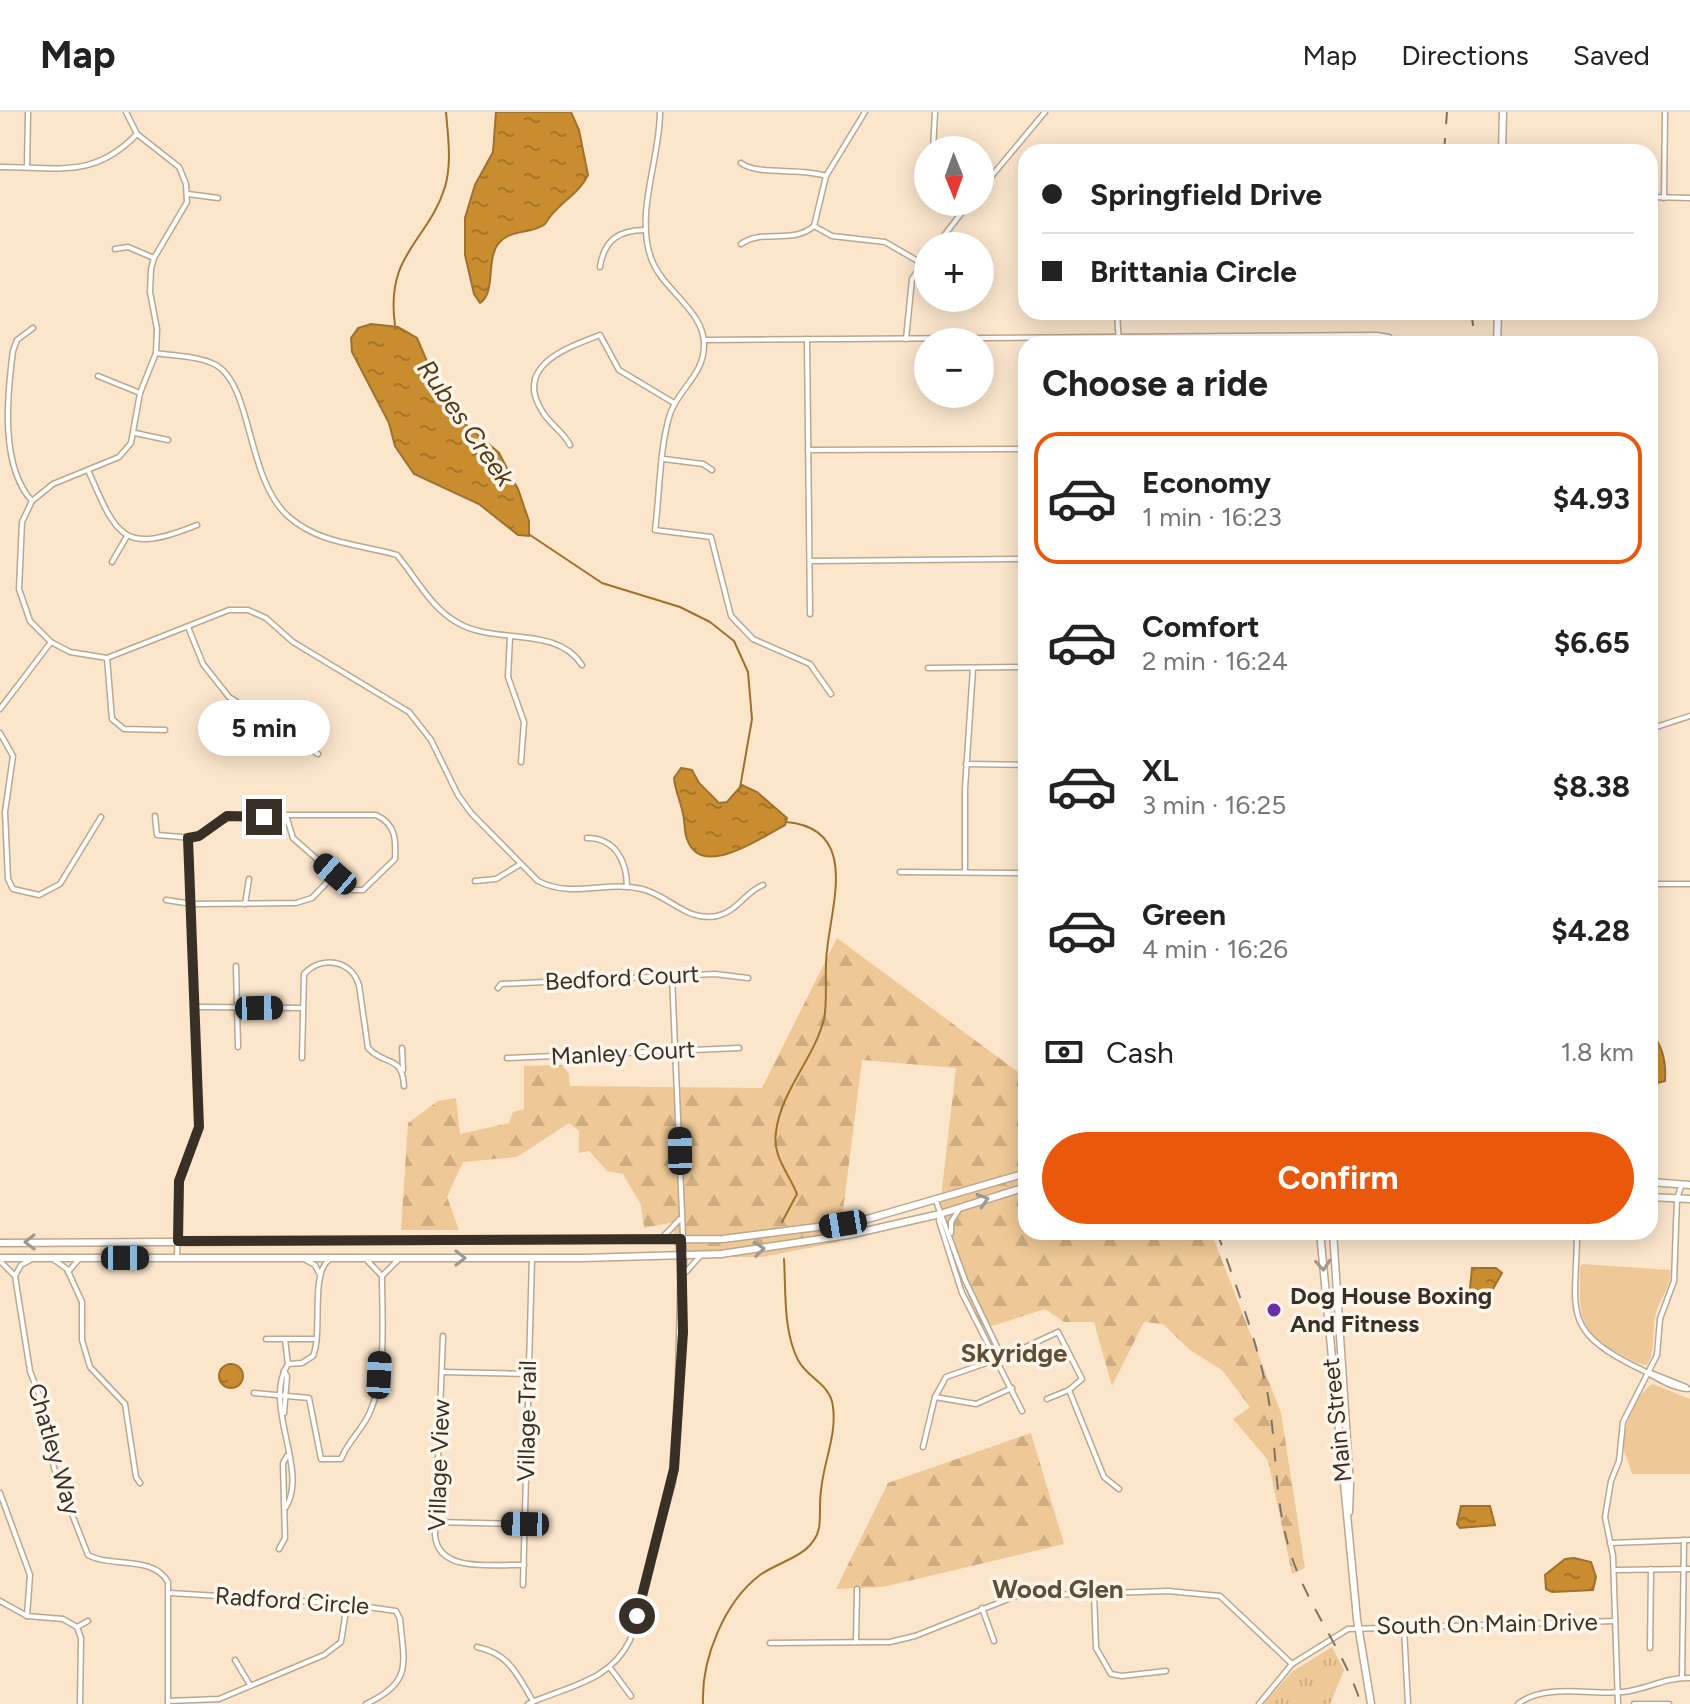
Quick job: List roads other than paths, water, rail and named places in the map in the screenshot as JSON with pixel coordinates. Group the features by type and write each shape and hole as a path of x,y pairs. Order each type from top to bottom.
{"main road":[{"path":"1502,144 1503,112"},
{"path":"1,1243 681,1239 808,1230 936,1201 1018,1175"},
{"path":"1658,1182 1686,1184"},
{"path":"0,1260 701,1255 789,1246 940,1214 1018,1190"},
{"path":"1658,1197 1690,1199"},
{"name":"Main Street","path":"1321,1240 1359,1628 1371,1704"},
{"name":"Main Street","path":"1334,1240 1349,1469 1348,1512"}],"street":[{"path":"27,167 28,112"},
{"path":"126,112 137,134 179,167 188,194 183,212 154,258 150,289 157,329 156,353 140,393 131,443 119,457 53,484 32,501 20,529 19,589 30,621 51,642 83,656 107,658 229,610 257,613 293,642 398,704 418,721 471,813 538,881 562,890 627,887 653,893 684,912 707,917 735,908 763,885"},
{"path":"660,112 645,230 655,267 697,319 704,340 700,367 674,403 655,530 711,537 731,616 753,639 810,664 831,694"},
{"path":"741,244 755,238 798,236 814,226 826,176 865,112"},
{"path":"934,136 935,112"},
{"path":"1018,144 1045,112"},
{"path":"1664,198 1665,112"},
{"path":"0,167 99,164 116,155 137,134"},
{"path":"994,173 1018,144"},
{"path":"741,163 751,169 804,170 826,176"},
{"path":"188,194 218,198"},
{"path":"1658,198 1690,198"},
{"path":"947,232 959,216"},
{"path":"814,226 832,236 885,242 914,259"},
{"path":"600,267 604,249 613,238 627,231 645,230"},
{"path":"115,249 128,247 154,258"},
{"path":"906,339 914,276"},
{"path":"31,330 17,340 13,351 9,455 19,486 32,501"},
{"path":"570,445 565,435 542,412 535,394 540,369 560,351 600,335 619,370 674,403"},
{"path":"1334,336 1383,336"},
{"path":"807,339 810,614"},
{"path":"704,340 1018,339"},
{"path":"156,353 203,360 227,376 244,418 260,476 289,518 317,537 397,555 429,600 449,618 486,634 531,637 556,645 577,658 582,665"},
{"path":"98,376 140,393"},
{"path":"135,433 168,440"},
{"path":"808,450 1018,449"},
{"path":"664,459 703,464 712,470"},
{"path":"88,470 113,524 127,536 157,540 197,525"},
{"path":"112,562 127,536"},
{"path":"810,561 1018,559"},
{"path":"188,627 203,664 229,697 318,754"},
{"path":"510,637 508,677 524,722 521,762"},
{"path":"0,709 51,642"},
{"path":"107,658 112,719 124,729 165,730"},
{"path":"928,668 1018,667"},
{"path":"965,872 966,764 973,668"},
{"path":"1658,726 1690,716"},
{"path":"0,733 13,756 5,812 8,879 13,889 39,895 60,884 101,817"},
{"path":"966,764 1018,765"},
{"path":"155,816 157,835 188,838 199,836 227,816 286,815 376,815 391,825 395,859 381,875 358,891 352,890 293,838 286,815"},
{"path":"177,1258 179,1181 199,1127 188,838"},
{"path":"587,838 604,839 612,846 626,868 627,887"},
{"path":"475,881 496,879 519,865"},
{"path":"900,872 1018,873"},
{"path":"166,900 192,904 306,901 335,874"},
{"path":"245,904 249,879"},
{"path":"1658,884 1690,884"},
{"path":"302,1058 302,982 311,967 323,962 343,964 357,977 368,1048 403,1070"},
{"path":"236,966 238,1047"},
{"name":"Bedford Court","path":"498,988 501,984 715,974 748,978"},
{"path":"477,1647 499,1653 516,1668 530,1703 610,1668 622,1657 630,1640 669,1497 677,1418 684,1278 681,1256 678,1050 672,976"},
{"path":"196,1007 302,1008"},
{"path":"402,1048 404,1086"},
{"name":"Manley Court","path":"507,1058 739,1048"},
{"path":"1618,1704 1614,1570 1605,1517 1621,1452 1623,1422 1657,1355 1663,1308 1674,1281 1677,1198 1686,1184"},
{"path":"936,1201 965,1280 1000,1353 998,1359"},
{"path":"951,1235 951,1222 960,1208"},
{"path":"940,1214 939,1221 962,1293 1022,1411"},
{"path":"658,1239 671,1231 681,1217"},
{"path":"1577,1240 1578,1320 1595,1345 1657,1379 1689,1389"},
{"path":"684,1278 692,1262 701,1255"},
{"path":"677,1418 678,1261 681,1256"},
{"path":"298,1257 315,1265 319,1273"},
{"path":"288,1364 309,1361 316,1339 319,1273 322,1266 334,1257"},
{"path":"364,1257 382,1276"},
{"path":"254,1393 305,1395 311,1402 321,1459 341,1459 353,1434 370,1413 379,1375 382,1276 402,1257"},
{"path":"0,1260 15,1276 21,1265 34,1258"},
{"path":"51,1258 68,1272 82,1302 84,1355 90,1367 125,1404 136,1477 140,1483"},
{"path":"68,1272 81,1258"},
{"name":"Village Trail","path":"523,1585 532,1258"},
{"name":"Chatley Way","path":"15,1276 30,1371 44,1408 54,1468 88,1555 100,1561 154,1568 166,1578 170,1593"},
{"path":"923,1447 940,1383 955,1371 998,1359 1058,1332 1082,1379 1069,1390 1047,1399"},
{"name":"Village View","path":"443,1336 436,1544 448,1560 524,1565"},
{"path":"266,1339 316,1339"},
{"path":"279,1549 285,1538 286,1507 282,1500 283,1463 287,1456 280,1394 288,1364 285,1339"},
{"path":"284,1371 287,1394 284,1413"},
{"path":"442,1372 529,1374"},
{"path":"935,1397 976,1404 1012,1388"},
{"path":"1069,1390 1104,1477 1119,1489"},
{"path":"0,1493 30,1575 27,1616"},
{"path":"436,1522 525,1524"},
{"path":"1610,1543 1687,1540 1682,1678"},
{"path":"1650,1648 1651,1569"},
{"path":"1614,1570 1687,1569"},
{"path":"856,1642 857,1589"},
{"path":"770,1643 890,1642 915,1636 1016,1596 1168,1591 1220,1596 1292,1664"},
{"path":"170,1593 168,1702 219,1699 335,1649 345,1633 347,1604"},
{"name":"Radford Circle","path":"170,1593 347,1604 396,1611 400,1619 403,1673 395,1688 366,1704"},
{"path":"1094,1593 1096,1648 1111,1674 1122,1676 1166,1671"},
{"path":"0,1601 27,1616 63,1619 77,1627 81,1638 80,1704"},
{"path":"982,1608 994,1641"},
{"path":"77,1627 88,1621"},
{"name":"South On Main Drive","path":"1359,1628 1615,1621"},
{"path":"1259,1704 1292,1664 1343,1631 1359,1628"},
{"path":"1404,1628 1408,1704"},
{"path":"235,1660 250,1685"},
{"path":"610,1668 631,1696"},
{"path":"1518,1704 1533,1694 1618,1692 1690,1678"},
{"path":"1634,1704 1669,1704"}],"water":[{"path":"496,112 571,112 579,130 588,175 579,189 555,210 545,224 509,236 498,244 492,259 488,292 480,303 474,294 465,255 465,218 475,185 493,152"},
{"path":"371,324 398,327 417,338 447,408 499,453 518,489 529,521 529,536 518,535 479,504 414,474 395,446 389,423 352,352 351,338 358,328"},
{"path":"681,768 692,770 699,783 719,803 727,802 742,785 757,792 787,818 785,825 719,856 705,856 694,851 686,836 674,778"},
{"path":"1658,1043 1662,1053 1665,1081 1658,1083"},
{"path":"1472,1268 1496,1268 1502,1273 1485,1303 1479,1307 1472,1305 1469,1299"},
{"path":"231,1364 239,1368 243,1376 239,1384 231,1388 223,1384 219,1376 223,1368"},
{"path":"1461,1506 1490,1506 1495,1525 1460,1528 1457,1524"},
{"path":"1565,1559 1591,1562 1596,1577 1593,1590 1552,1592 1546,1589 1545,1575"}],"waterway":[{"path":"395,325 396,281 402,264 438,206 445,187 449,159 446,112"},
{"name":"Rubes Creek","path":"530,535 602,583 680,607 710,622 734,641 748,672 752,719 740,788"},
{"name":"Rubes Creek","path":"782,1222 797,1194 776,1149 776,1132 784,1102 813,1048 824,1019 826,959 836,872 833,853 824,838 809,827 786,822"},
{"name":"Rubes Creek","path":"703,1704 703,1687 711,1651 717,1633 736,1600 760,1575 810,1545 819,1528 820,1496 833,1428 833,1407 824,1387 802,1367 793,1348 786,1311 784,1259"}],"railway":[{"path":"1445,144 1447,112"},
{"path":"1472,320 1475,336"},
{"path":"1220,1240 1246,1313 1268,1396 1281,1510 1289,1548 1296,1569 1345,1664 1361,1704"}],"place":[{"name":"Dog House Boxing And Fitness","path":"1274,1310"}],"district":[{"name":"Skyridge","path":"1014,1353"},
{"name":"Wood Glen","path":"1058,1589"}]}
